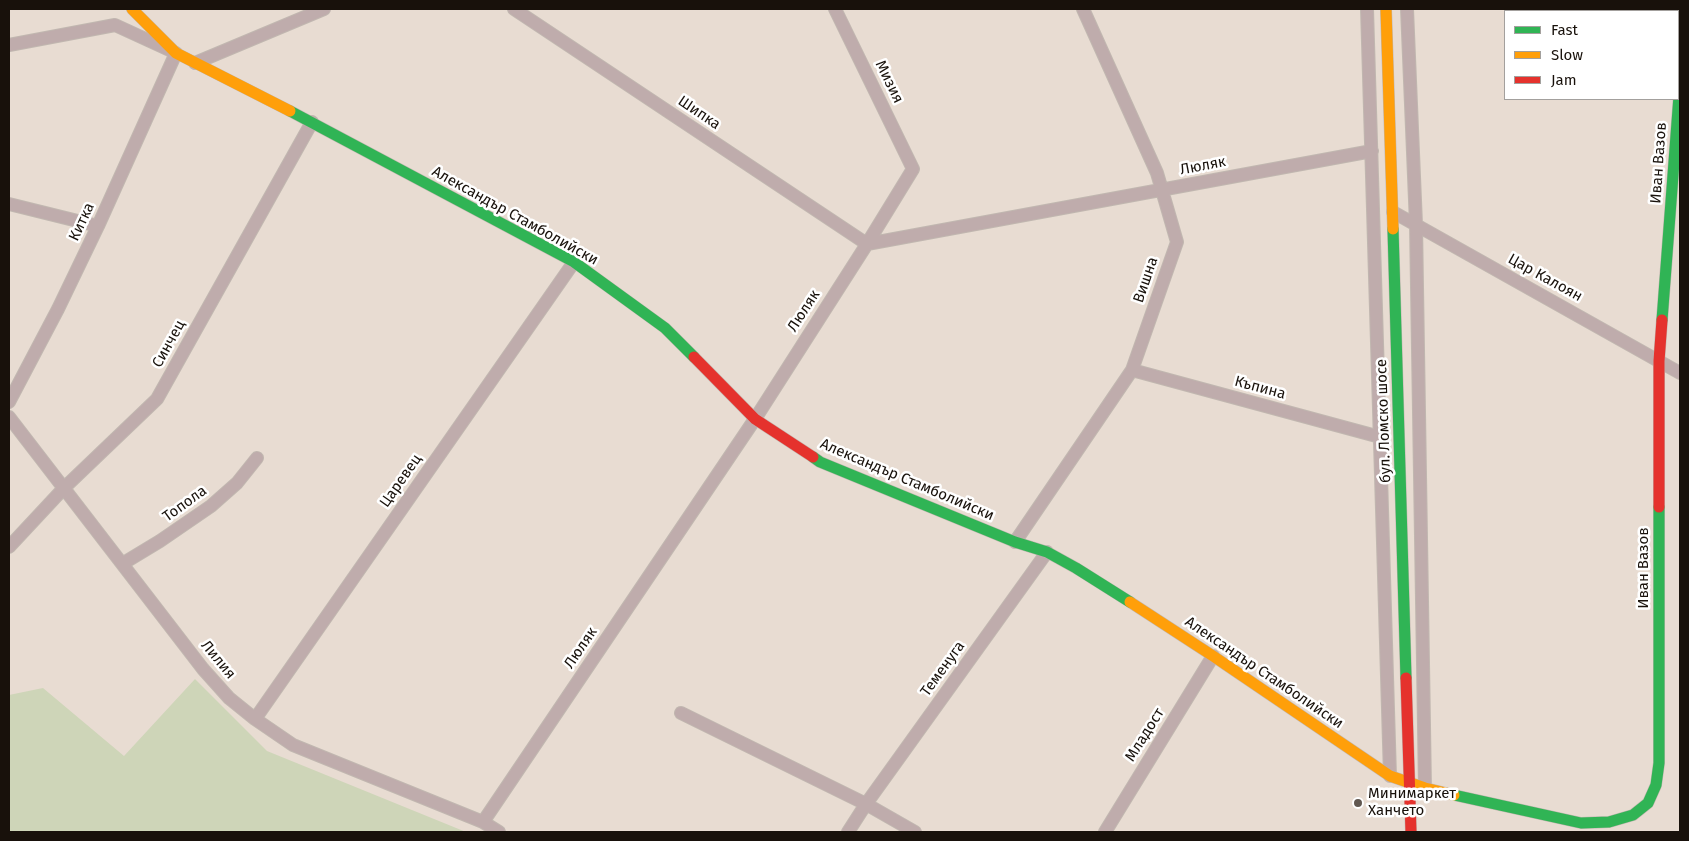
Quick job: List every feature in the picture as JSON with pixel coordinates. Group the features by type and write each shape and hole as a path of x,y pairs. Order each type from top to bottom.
{"street":[{"name":"Александър Стамболийски","path":"132,9 176,53 312,122 574,262 665,328 755,420 820,462 1015,542 1047,552 1076,568 1214,656 1390,776 1409,783"},
{"path":"195,63 324,9"},
{"name":"Шипка","path":"514,9 867,244"},
{"name":"Мизия","path":"835,9 913,169 867,244"},
{"name":"Вишна","path":"1015,542 1132,370 1177,242 1157,173 1083,9"},
{"path":"1367,9 1390,776"},
{"name":"бул. Ломско шосе","path":"1386,9 1411,832"},
{"path":"1407,9 1416,224 1425,788"},
{"path":"9,45 115,25 176,53"},
{"name":"Китка","path":"9,402 58,310 176,53"},
{"name":"Иван Вазов","path":"1679,96 1680,83"},
{"name":"Иван Вазов","path":"1409,783 1581,823 1609,822 1633,815 1648,803 1656,785 1659,763 1659,361 1679,100"},
{"name":"Синчец","path":"9,546 64,488 157,399 312,122"},
{"name":"Люляк","path":"483,822 755,420 867,244 1372,151"},
{"path":"9,204 98,226"},
{"name":"Цар Калоян","path":"1393,212 1680,373"},
{"path":"1374,239 1394,239"},
{"name":"Царевец","path":"255,719 574,262"},
{"name":"Къпина","path":"1132,370 1380,437"},
{"name":"Лилия","path":"9,417 203,670 229,698 255,719 293,745 307,752 483,822 499,832"},
{"name":"Топола","path":"122,564 212,506 236,484 257,458"},
{"name":"Теменуга","path":"848,832 866,804 1047,552"},
{"name":"Младост","path":"1104,832 1214,656"},
{"path":"681,714 866,804 915,832"}],"green space":[{"path":"195,679 267,751 466,832 9,832 9,695 43,688 124,756"}],"traffic: fast":[{"path":"1679,96 1680,83"},
{"path":"1662,320 1679,100"},
{"path":"290,111 574,262 665,328 694,357"},
{"path":"1393,229 1406,678"},
{"path":"813,457 820,462 1015,542 1047,552 1130,602"},
{"path":"1454,795 1581,823 1609,822 1633,815 1648,803 1656,785 1659,763 1659,507"}],"traffic: slow":[{"path":"132,9 176,53 290,111"},
{"path":"1386,9 1393,229"},
{"path":"1130,602 1390,776 1425,788 1454,795"}],"traffic: jam":[{"path":"1659,507 1659,361 1662,320"},
{"path":"694,357 755,419 813,457"},
{"path":"1406,678 1411,832"}],"place":[{"name":"Минимаркет Ханчето","path":"1358,803"}]}
